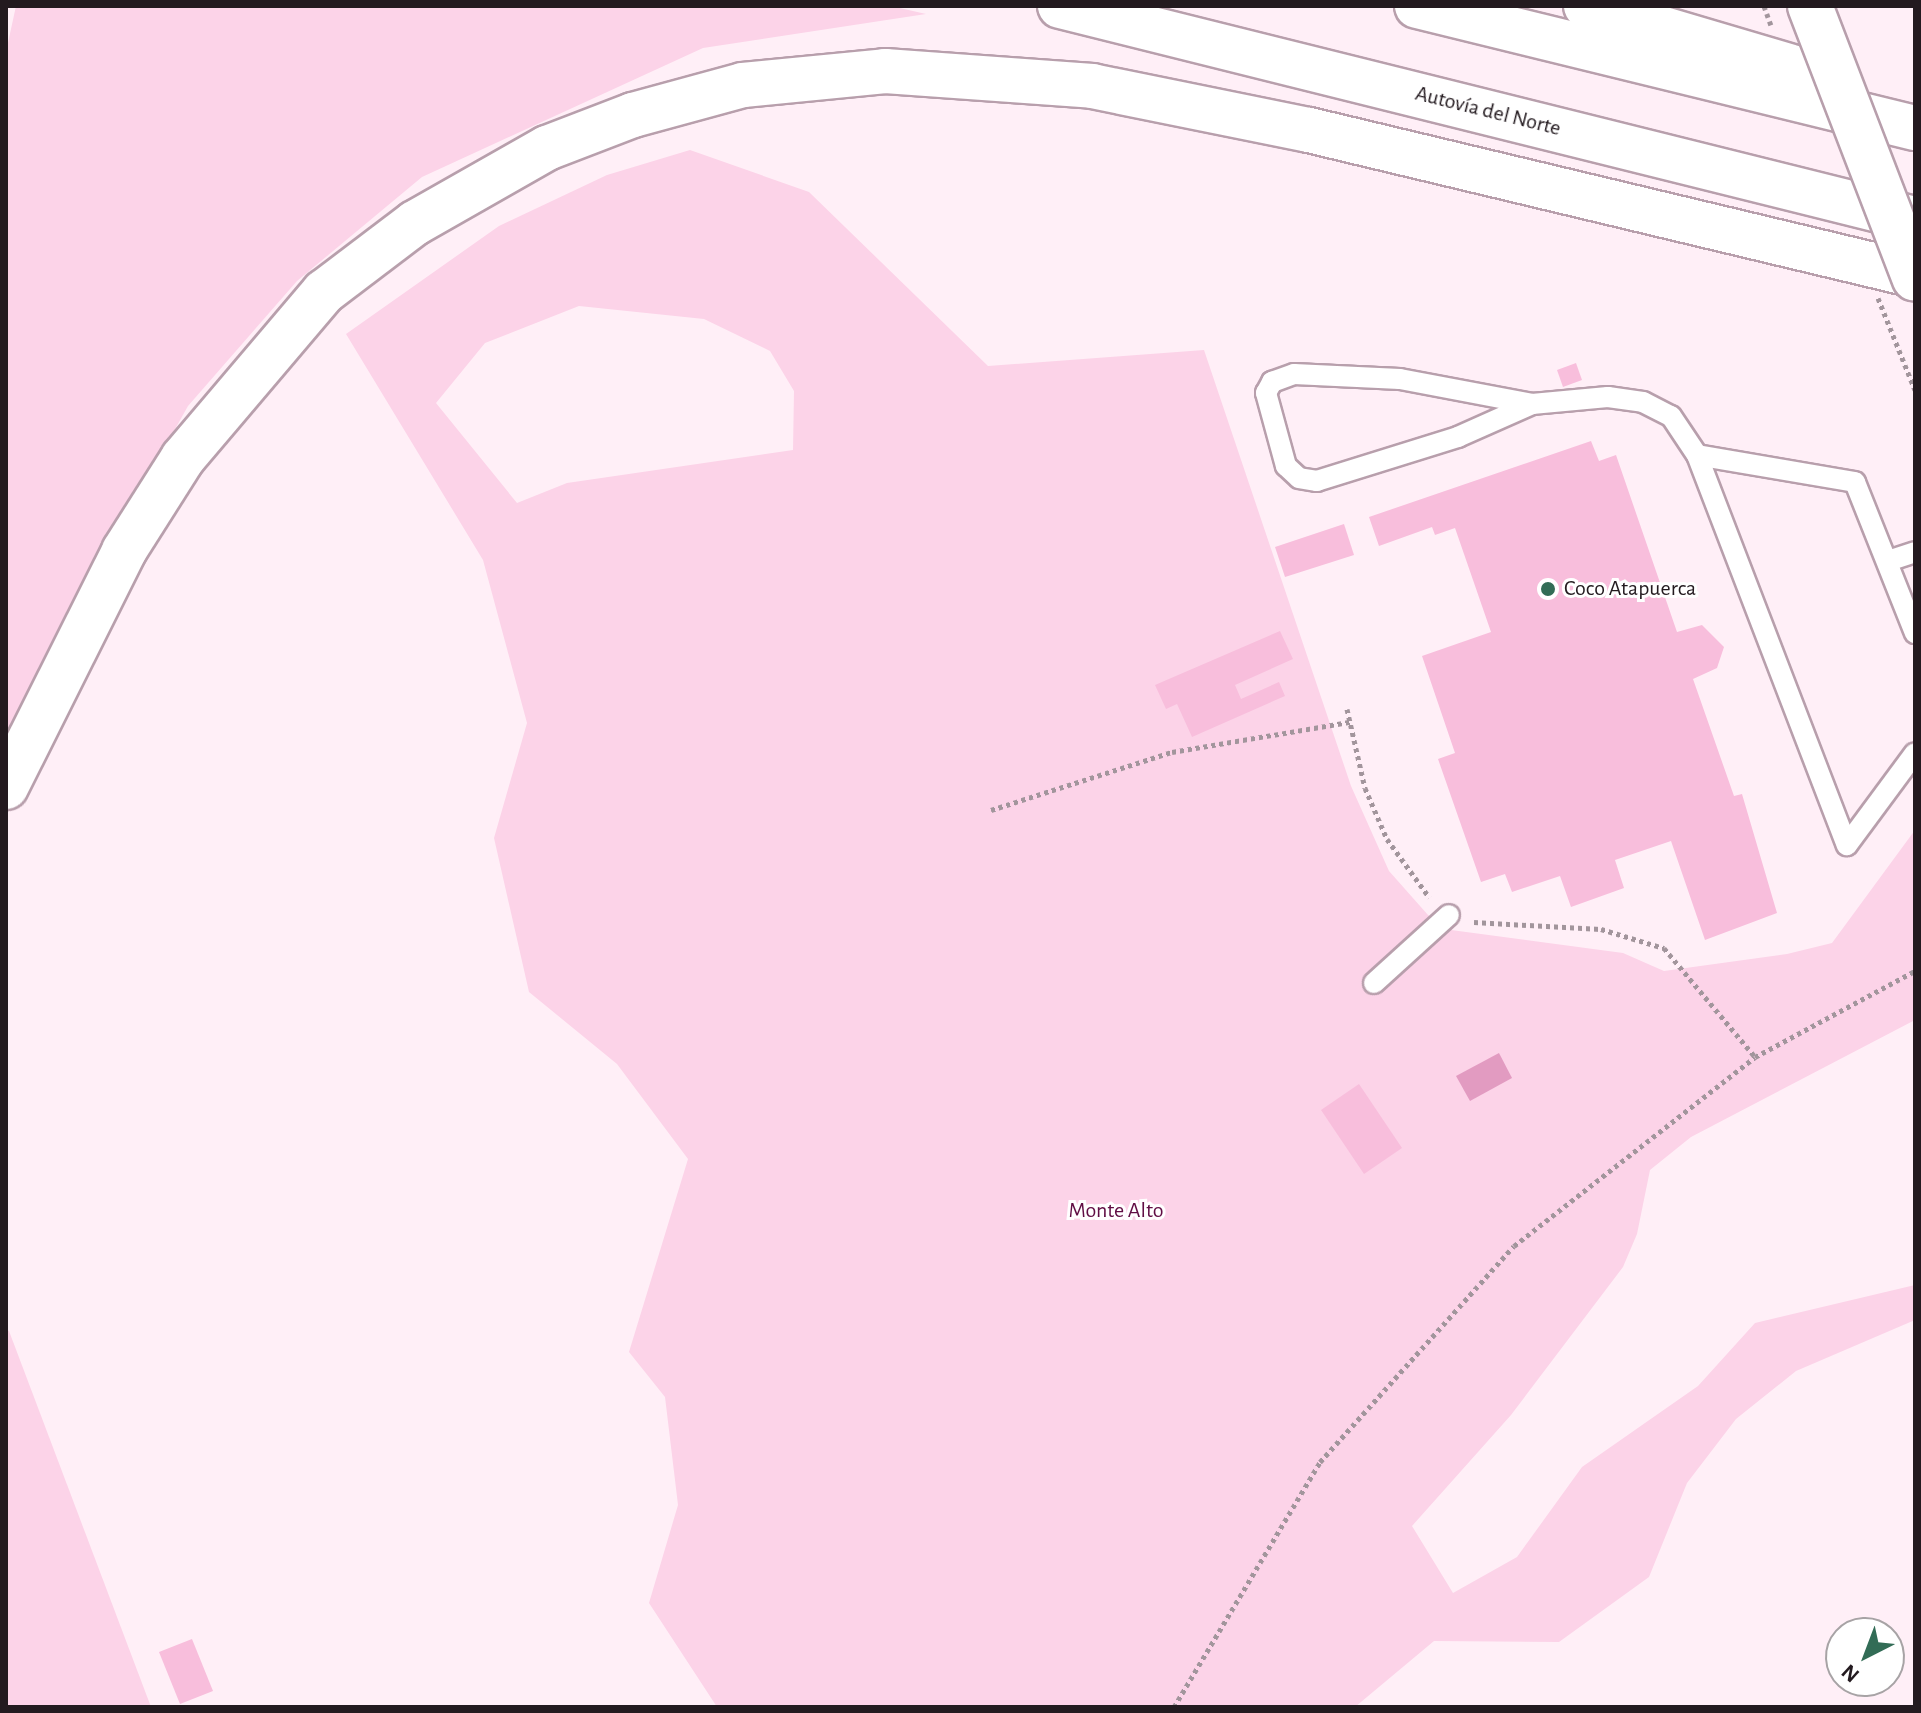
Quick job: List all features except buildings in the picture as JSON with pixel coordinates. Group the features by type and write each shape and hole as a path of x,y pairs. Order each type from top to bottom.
{"main road":[{"name":"Autovía del Norte","path":"1060,6 1915,219"},
{"path":"1417,6 1915,128"},
{"path":"1586,6 1880,93 1915,121"},
{"path":"1810,6 1915,277"},
{"path":"6,787 124,551 183,458 324,292 415,223 547,148 633,115 743,85 885,71 1092,86 1369,144 1915,277"}],"lane":[{"path":"1532,404 1458,437 1317,481 1299,478 1286,466 1266,393 1272,382 1309,375 1400,379 1532,404 1608,397 1643,402 1671,416 1697,455 1847,845 1915,753"},
{"path":"1697,455 1855,482 1915,633"},
{"path":"1888,561 1915,552"},
{"path":"1374,983 1449,915"}],"path":[{"path":"1347,709 1365,788 1387,839 1414,883 1449,915 1455,920 1601,929 1664,948 1755,1057"},
{"path":"991,810 1172,752 1350,722"},
{"path":"1174,1707 1320,1462 1360,1411 1514,1246 1755,1057 1915,971"}],"green space":[{"path":"16,6 891,6 926,14 703,48 422,177 297,281 188,406 93,575 6,758 6,52"},
{"name":"Monte Alto","path":"690,150 809,192 988,366 1204,350 1351,786 1389,871 1428,915 1451,930 1623,953 1664,971 1787,954 1832,943 1915,830 1915,1020 1691,1137 1650,1170 1637,1234 1623,1267 1511,1415 1412,1526 1453,1593 1517,1557 1582,1467 1698,1386 1755,1323 1915,1285 1915,1320 1796,1371 1736,1419 1687,1483 1649,1577 1559,1642 1434,1641 1355,1707 717,1707 649,1603 678,1505 665,1397 629,1352 688,1159 617,1064 529,992 494,838 527,723 483,560 346,334 499,226 607,175","holes":["579,306 704,319 770,351 794,391 793,450 567,483 517,503 436,403 485,343"]},
{"path":"6,1329 9,1331 151,1707 6,1707"}],"shaded area":[{"path":"1499,1053 1512,1078 1470,1101 1456,1076"}],"place":[{"name":"Coco Atapuerca","path":"1548,589"}]}
